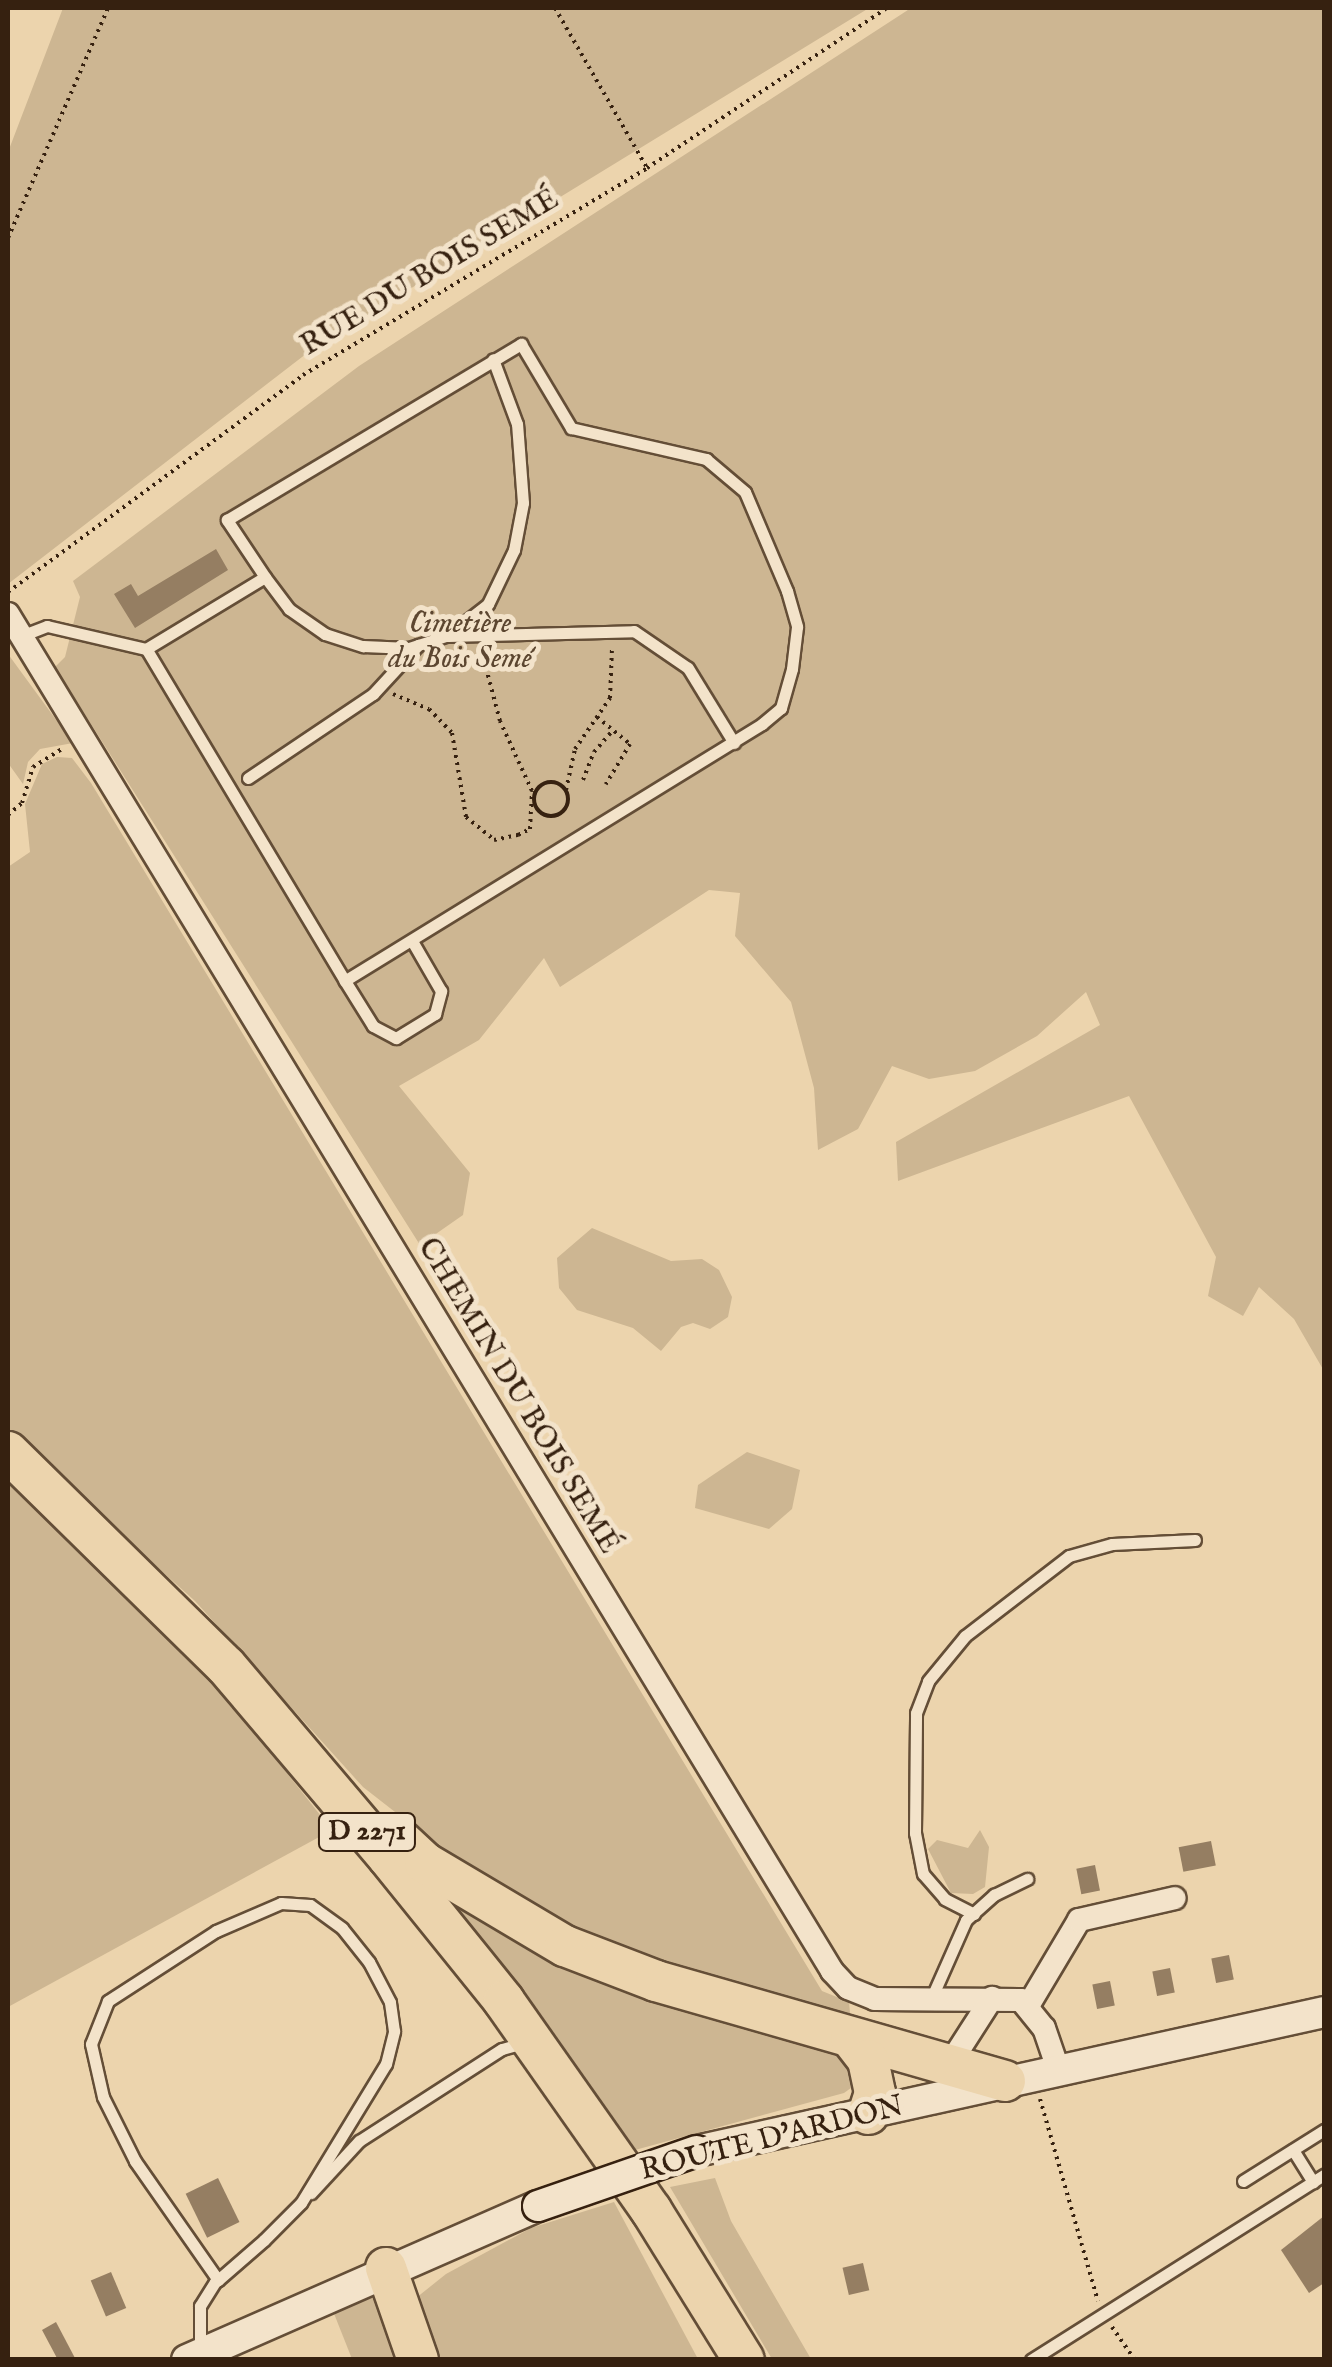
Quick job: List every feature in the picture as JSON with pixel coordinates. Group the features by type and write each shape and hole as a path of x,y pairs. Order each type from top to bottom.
{"highway":[{"name":"D 2271","path":"8,1452 226,1666 504,2001 651,2210 744,2360"},
{"path":"226,1666 425,1863 504,1913 656,1981 948,2065 1034,2080"},
{"path":"504,2001 715,2360"},
{"path":"851,2038 872,2076 876,2093 868,2114"},
{"path":"386,2268 418,2360"}],"main road":[{"name":"ROUTE D'ARDON","path":"194,2357 386,2268 538,2206 697,2151 1034,2080 1324,2012"}],"street":[{"name":"CHEMIN DU BOIS SEMÉ","path":"8,614 832,1971 848,1988 875,1999 992,1998 1028,2006"},
{"path":"1034,2080 1028,2006 1079,1920 1174,1898"},
{"path":"948,2065 992,1998"}],"lane":[{"path":"346,981 734,743 780,708 796,627 745,492 706,458 571,428 522,344 228,520 290,609 324,634 362,646 418,645 446,636 480,632 634,630 688,668 734,743"},
{"path":"446,636 488,604 514,550 524,504 517,424 493,359"},
{"path":"21,636 47,626 146,649 265,576"},
{"path":"248,778 321,734 376,690 418,645"},
{"path":"146,649 373,1026 396,1038 435,1014 441,991 412,942"},
{"path":"974,1914 945,1898 922,1874 916,1833 916,1713 928,1681 965,1636 1069,1556 1112,1544 1196,1540"},
{"path":"931,1999 974,1914 1027,1878"},
{"path":"218,2280 135,2161 104,2097 91,2044 108,2001 216,1931 282,1903 310,1906 342,1928 390,2002 394,2031 386,2064 301,2203"},
{"path":"194,2357 200,2306 218,2280 301,2203 359,2140 502,2049 528,2042"},
{"path":"1243,2181 1324,2130"},
{"path":"1293,2150 1313,2182"},
{"path":"1030,2360 1324,2175"}],"path":[{"path":"8,238 108,8"},
{"path":"555,8 647,168"},
{"name":"RUE DU BOIS SEMÉ","path":"8,592 303,376 647,168 887,8"},
{"path":"480,632 484,675 534,803 545,815 558,814 568,802 566,790 574,748 610,698 612,628"},
{"path":"376,690 406,697 442,718 461,757 466,816 494,840 530,828 535,791 546,782 566,790"},
{"path":"597,717 630,744 606,784"},
{"path":"583,780 594,752 613,730"},
{"path":"8,815 22,803 34,766 44,756 66,747 98,763"},
{"path":"1034,2080 1102,2314 1135,2360"}],"green space":[{"path":"63,8 869,8 315,347 8,584 8,152"},
{"name":"Cimetière du Bois Semé","path":"911,8 1324,8 1324,1371 1294,1319 1259,1287 1243,1316 1208,1296 1216,1257 1129,1096 898,1181 896,1142 1100,1025 1086,992 1037,1036 975,1071 929,1079 892,1066 858,1129 818,1150 814,1088 791,1002 735,936 740,893 709,890 560,987 544,958 479,1040 399,1086 470,1173 463,1215 420,1245 55,667 65,657 80,597 73,581 359,366"},
{"path":"8,654 73,743 40,749 28,762 23,784 8,763"},
{"path":"57,757 72,758 91,783 822,1991 849,2002 851,2024 603,1948 472,1872 363,1787 195,1601 8,1433 8,867 30,852 25,804 42,764"},
{"path":"592,1228 671,1261 702,1259 719,1270 732,1297 728,1317 710,1329 693,1323 681,1327 661,1351 633,1328 577,1310 559,1288 557,1258"},
{"path":"747,1452 800,1470 792,1509 769,1529 695,1508 698,1485"},
{"path":"8,1474 207,1672 332,1830 8,2007"},
{"path":"980,1830 989,1847 985,1887 973,1894 951,1893 928,1849 937,1840 968,1848"},
{"path":"426,1876 848,2050 862,2080 844,2093 635,2150"},
{"path":"715,2178 731,2221 811,2359 772,2359 670,2187"},
{"path":"614,2202 698,2359 432,2359 411,2302 446,2274 531,2228"},
{"path":"372,2298 387,2309 405,2359 352,2359 331,2306"}],"building":[{"path":"216,549 228,570 135,628 114,594 131,584 138,596"},
{"path":"1211,1841 1216,1866 1183,1872 1179,1847"},
{"path":"1095,1865 1100,1891 1081,1894 1076,1869"},
{"path":"1229,1955 1234,1980 1216,1983 1211,1958"},
{"path":"1170,1968 1175,1993 1157,1996 1152,1971"},
{"path":"1110,1981 1115,2006 1097,2009 1092,1984"},
{"path":"218,2178 239,2222 207,2238 186,2194"},
{"path":"1324,2216 1324,2283 1309,2293 1281,2250"},
{"path":"863,2263 869,2290 849,2295 843,2268"},
{"path":"111,2272 126,2308 106,2316 91,2281"},
{"path":"56,2322 76,2360 58,2360 42,2330"}]}
